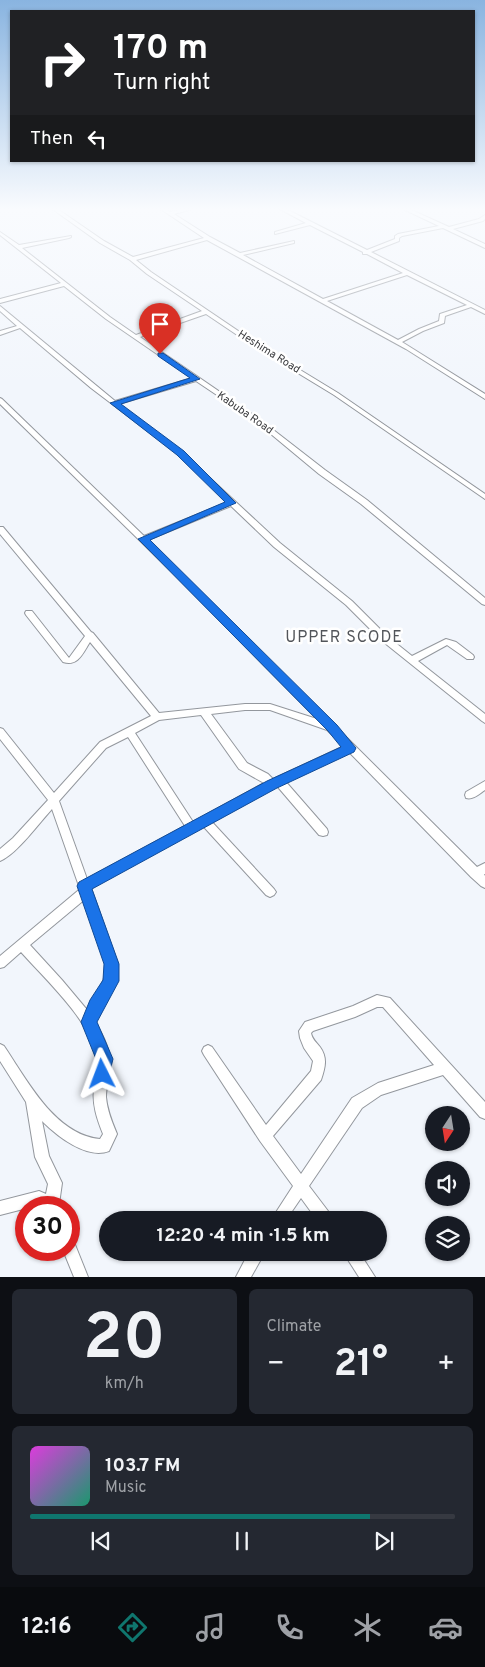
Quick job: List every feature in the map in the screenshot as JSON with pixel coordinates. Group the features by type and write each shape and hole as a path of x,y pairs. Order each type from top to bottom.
{"street":[{"name":"Kabuba Road","path":"45,268 135,338 256,419 322,472 364,502 485,602"},
{"name":"Heshima Road","path":"144,268 206,312 336,394 485,497"},
{"path":"262,268 398,342 485,397"},
{"path":"395,268 485,312"},
{"path":"322,301 406,273"},
{"path":"0,300 66,284"},
{"path":"398,342 442,322 442,314 473,305"},
{"path":"0,308 114,403 180,453 277,545 349,603 384,638 485,719"},
{"path":"135,338 206,312"},
{"path":"0,333 22,326"},
{"path":"114,403 196,379"},
{"path":"0,400 143,539 333,728 350,748 480,871 485,883"},
{"path":"143,539 232,503"},
{"path":"0,529 157,717"},
{"path":"29,613 66,660 74,659 90,636"},
{"path":"412,660 448,642 470,657"},
{"path":"0,856 18,841 103,745 157,717 245,707 270,707 333,728"},
{"path":"204,712 243,766 276,783 323,832"},
{"path":"129,730 190,827"},
{"path":"0,732 54,800 112,969 111,981 89,1022"},
{"path":"0,963 85,889 190,827 350,748"},
{"path":"470,795 485,785"},
{"path":"204,820 270,892"},
{"path":"0,1050 32,1100 50,1120 71,1139 90,1146 104,1146 110,1134 101,1110 100,1092 104,1059 89,1022 22,945"},
{"path":"265,1136 316,1075 320,1067 320,1059 307,1040 305,1031 310,1026 355,1011 377,1001 386,1002 485,1112"},
{"path":"208,1051 265,1136 319,1211"},
{"path":"284,1211 357,1104 378,1090 444,1068"},
{"path":"32,1100 42,1157 55,1183 54,1196"},
{"path":"36,1127 41,1121 50,1120"},
{"path":"0,1208 15,1204"},
{"path":"75,1261 81,1277"},
{"path":"243,1277 253,1261"},
{"path":"356,1261 368,1277"}],"district":[{"name":"UPPER SCODE","path":"344,638"}],"route":[{"path":"102,1074 104,1059 89,1022 111,981 112,964 84,886 272,784 280,782 350,748 333,728 143,539 232,503 180,453 114,403 196,379 160,354"}]}
